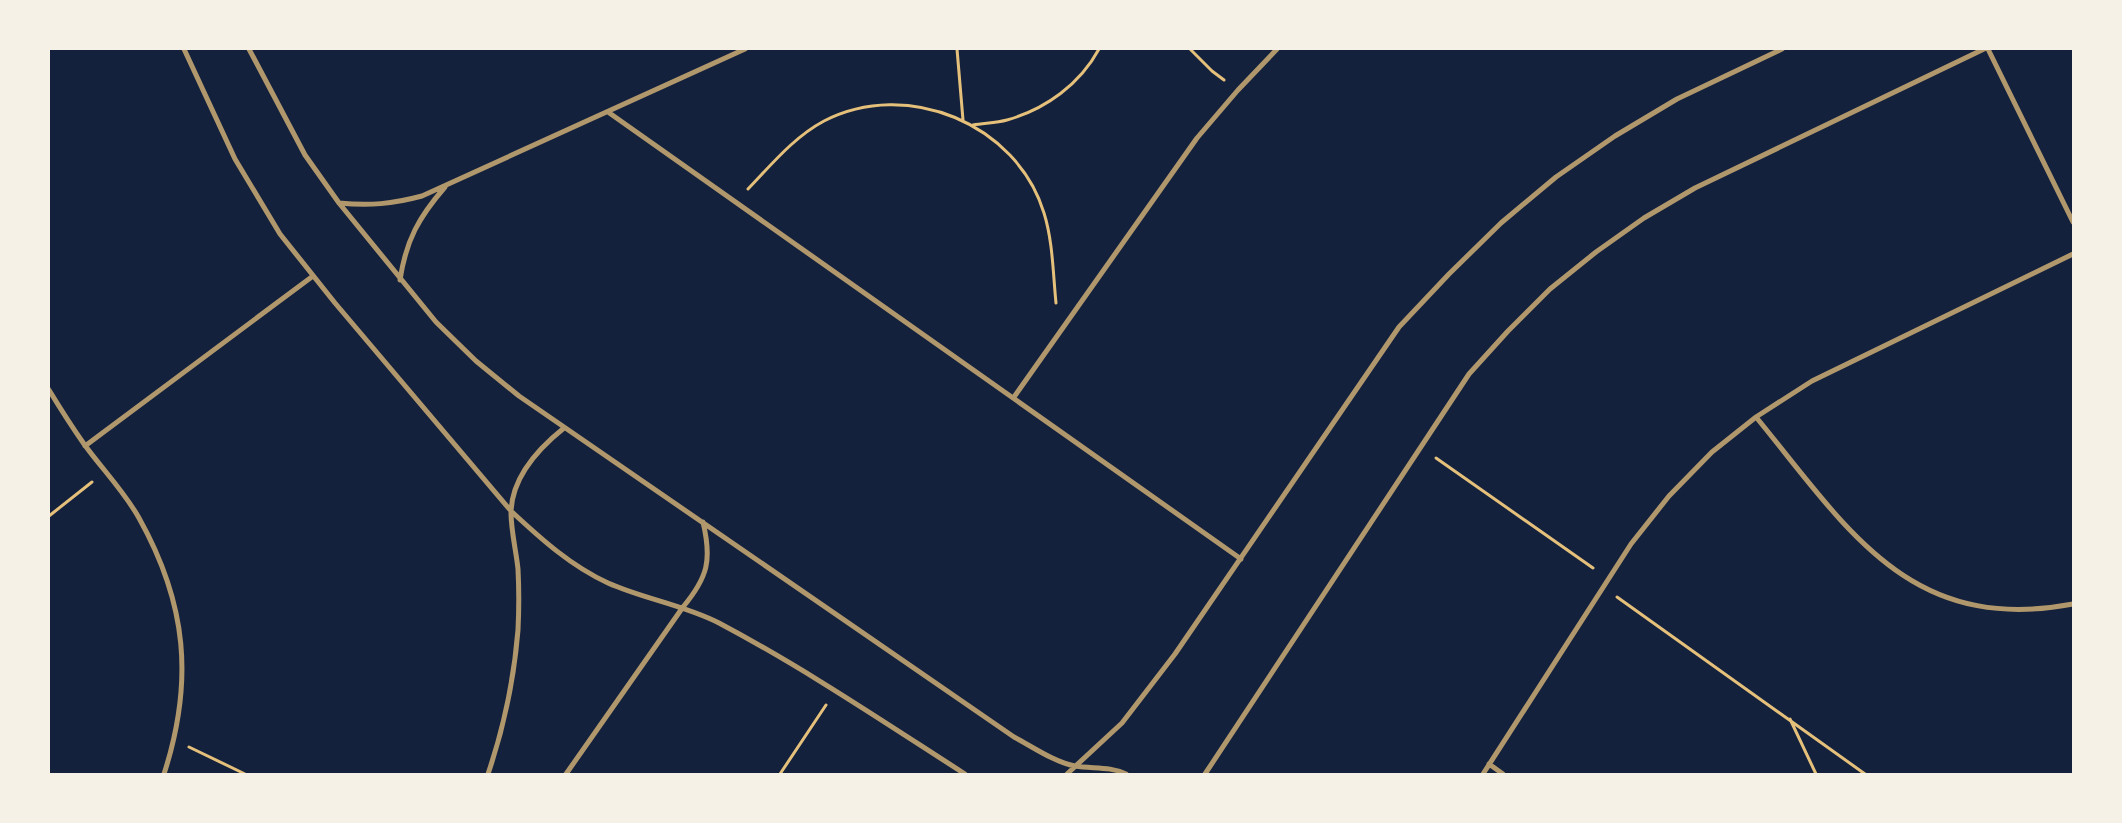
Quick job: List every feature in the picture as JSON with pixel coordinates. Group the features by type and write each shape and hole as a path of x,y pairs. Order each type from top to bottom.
{"street":[{"path":"184,49 235,159 280,234 313,276 511,511 541,539 573,563 599,578 644,597 683,607 718,623 836,690 965,774"},
{"path":"250,49 305,155 339,204 436,322 476,360 519,396 1014,737 1054,758 1075,766 1099,766 1126,774"},
{"path":"339,204 366,206 394,203 422,196 744,49"},
{"path":"1014,397 1197,138 1238,90 1277,49"},
{"path":"1067,774 1122,723 1142,699 1175,654 1399,327 1501,223 1556,177 1615,136 1677,99 1782,49"},
{"path":"1205,774 1469,374 1508,331 1550,290 1596,252 1636,224 1694,188 1984,49"},
{"path":"1988,49 2073,222"},
{"path":"608,112 1014,397 1240,559"},
{"path":"400,280 404,254 415,229 429,206 447,185"},
{"path":"1483,774 1631,544 1669,496 1712,452 1756,417 1812,381 2073,254"},
{"path":"85,446 313,276"},
{"path":"49,390 85,446 106,470 138,516 164,567 179,621 183,678 175,740 164,774"},
{"path":"1756,417 1864,545 1885,564 1913,582 1945,596 1978,606 2011,610 2046,609 2073,604"},
{"path":"488,774 498,744 511,687 518,628 518,570 511,511 517,486 528,464 544,444 564,428"},
{"path":"566,774 683,607 698,590 706,568 708,545 703,522"},
{"path":"1489,764 1503,774"}],"path":[{"path":"957,49 963,120"},
{"path":"972,125 1007,120 1039,108 1068,88 1091,64 1099,49"},
{"path":"1190,49 1212,71 1238,90"},
{"path":"736,202 794,141 824,121 858,108 894,104 929,108 963,120 1004,148 1028,178 1044,213 1051,250 1059,333"},
{"path":"1421,448 1608,578"},
{"path":"49,516 106,470"},
{"path":"1602,587 1789,718 1865,774"},
{"path":"780,774 836,690"},
{"path":"1789,718 1816,774"},
{"path":"175,740 245,774"}]}
